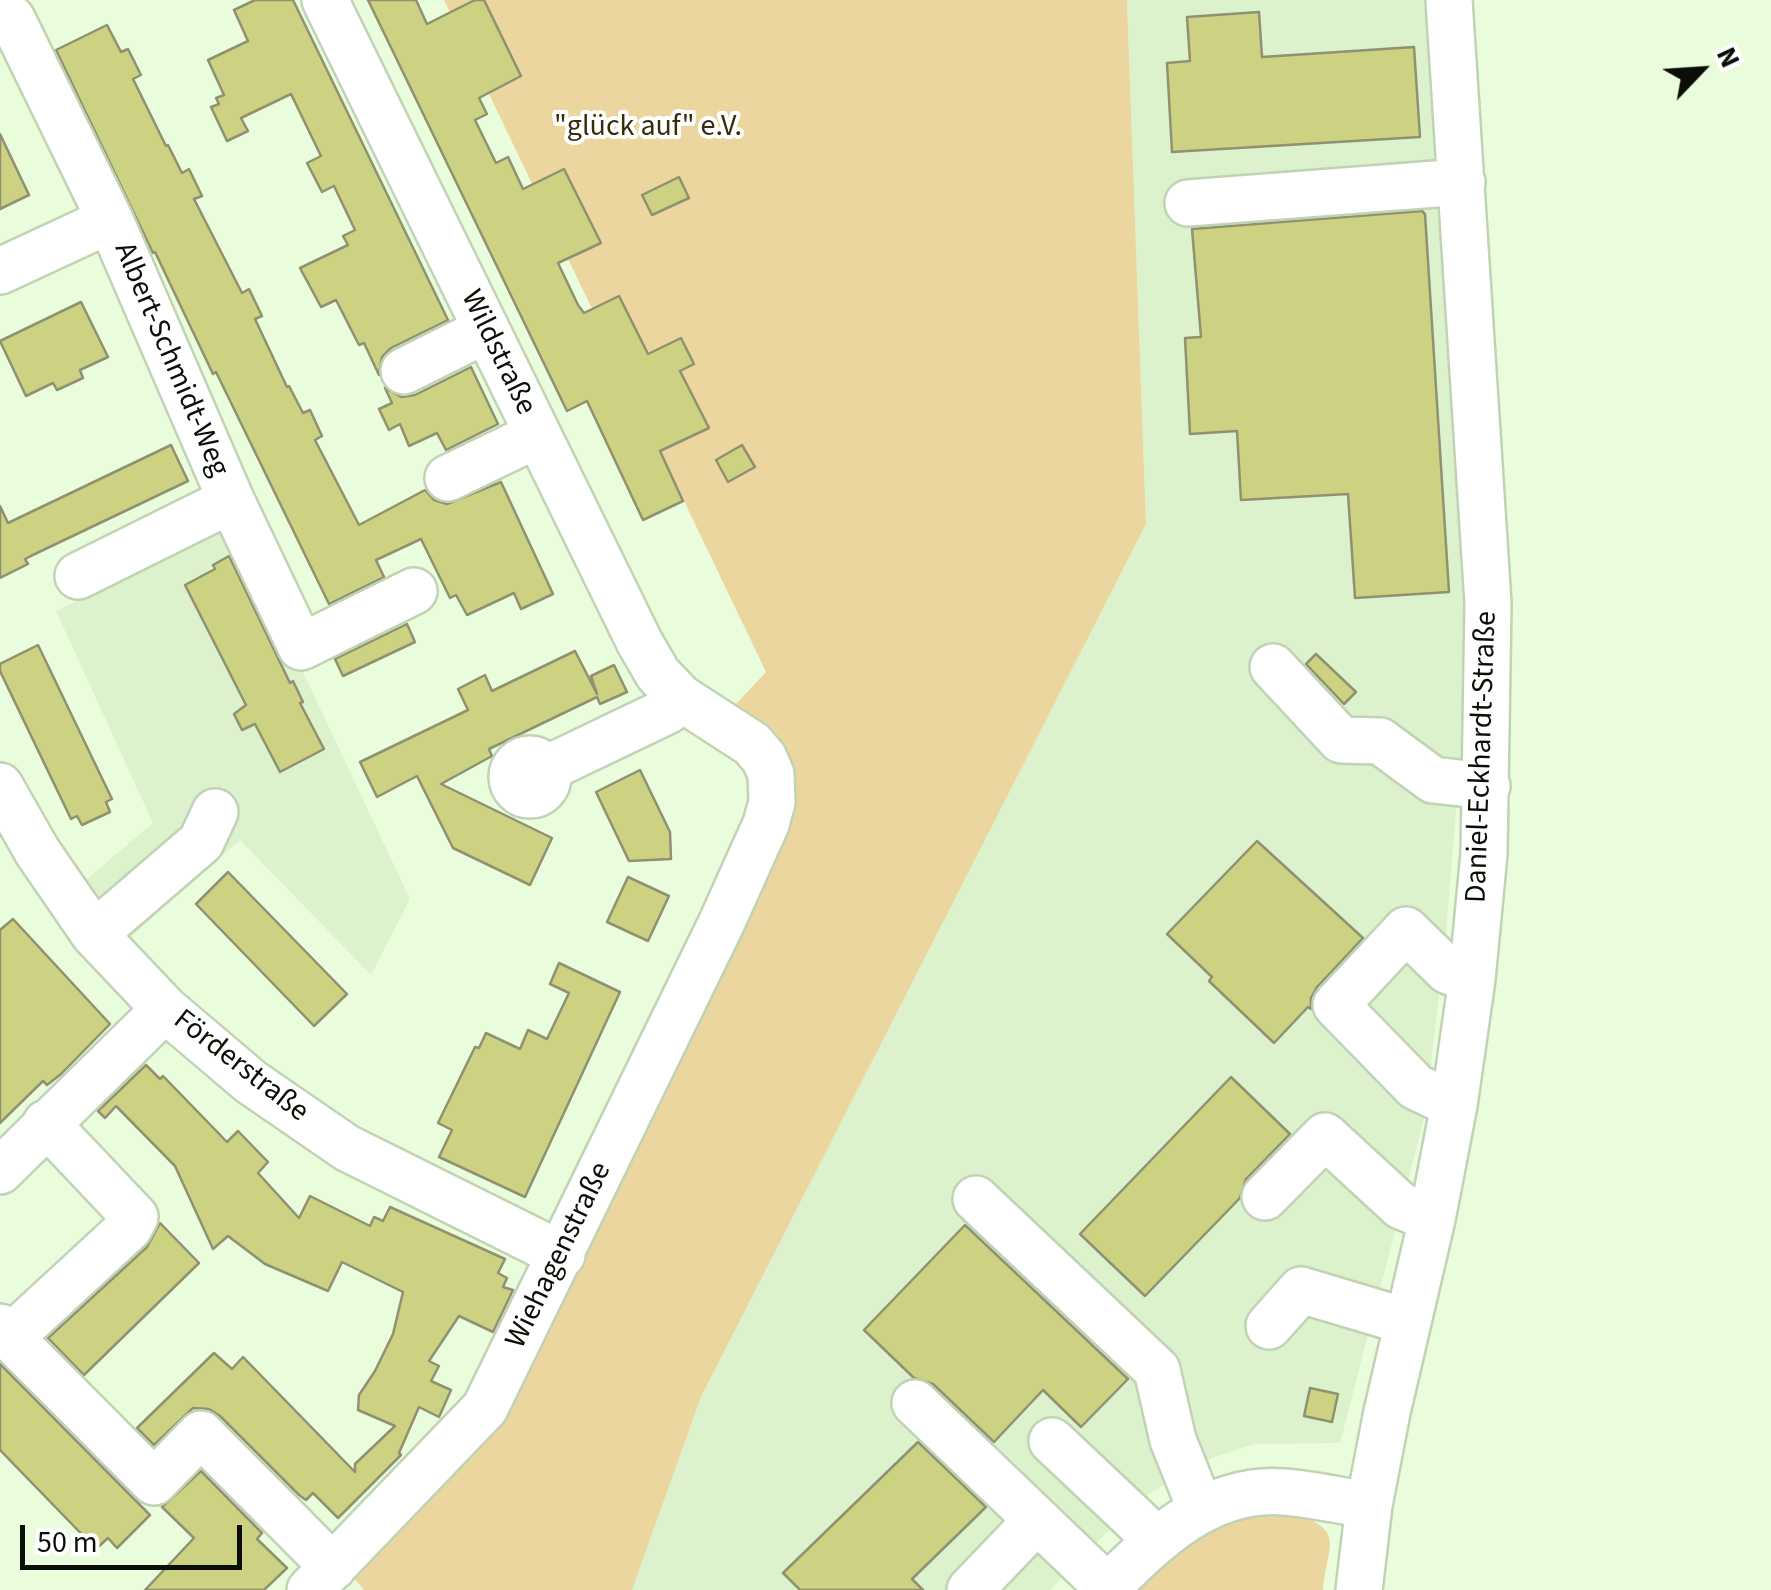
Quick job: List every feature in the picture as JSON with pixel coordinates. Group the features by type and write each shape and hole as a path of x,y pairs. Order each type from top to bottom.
{"street":[{"name":"Wildstraße","path":"325,0 658,674 681,698 752,744 771,774 772,802 766,824 743,875"},
{"name":"Daniel-Eckhardt-Straße","path":"1359,1590 1369,1505 1454,1105 1472,979 1486,786 1488,603 1449,0"},
{"name":"Albert-Schmidt-Weg","path":"19,14 231,500 302,647 414,591"},
{"path":"1188,203 1462,182"},
{"name":"Albert-Schmidt-Weg","path":"0,271 110,220"},
{"path":"404,371 486,330"},
{"path":"448,478 538,435"},
{"name":"Albert-Schmidt-Weg","path":"78,576 231,500"},
{"path":"1273,668 1341,740 1380,741 1433,780 1486,786"},
{"path":"546,770 667,711 681,698"},
{"name":"Förderstraße","path":"0,786 36,851 94,934 165,1009 252,1082 347,1148 562,1255"},
{"path":"94,934 202,842 216,812"},
{"name":"Wiehagenstraße","path":"322,1579 485,1408 743,875"},
{"path":"1454,1105 1416,1087 1336,1006 1406,930 1448,971 1472,979"},
{"path":"0,1171 165,1009"},
{"path":"46,1123 135,1216 129,1228 5,1332 154,1482 202,1434 322,1579"},
{"path":"1265,1197 1324,1136 1401,1206 1432,1219"},
{"path":"976,1199 1157,1370 1173,1440 1201,1510"},
{"path":"1269,1326 1301,1290 1408,1322"},
{"path":"915,1403 1106,1589 1181,1520 1234,1497 1281,1491 1369,1505"},
{"path":"1052,1441 1157,1540"},
{"path":"970,1590 1036,1522"}],"shaded area":[{"path":"1127,0 1429,0 1446,212 1463,592 1464,716 1445,944 1425,1115 1340,1443 1254,1444 1200,1462 1138,1501 1050,1590 632,1590 701,1397 1146,524"},
{"path":"234,526 410,899 371,975 240,840 124,943 80,885 153,823 56,611"}],"green space":[{"name":"\"glück auf\" e.V.","path":"444,0 1127,0 1146,524 701,1397 632,1590 364,1590 350,1574 495,1413 776,801 721,720 766,672"},
{"path":"1288,1508 1319,1525 1330,1539 1323,1590 1132,1590 1188,1535 1243,1517"}],"building":[{"path":"255,0 293,0 448,320 391,348 382,357 379,375 336,300 321,307 300,268 348,245 343,236 355,230 334,186 322,192 307,163 321,156 291,94 241,118 248,131 227,141 211,107 219,104 216,98 224,95 208,60 248,41 234,10"},
{"path":"368,0 416,0 427,24 475,0 484,0 521,76 479,98 487,114 475,120 496,163 508,157 523,189 564,169 601,243 558,263 578,305 584,313 619,296 648,354 681,338 694,364 680,371 709,428 660,451 683,501 643,520 587,401 567,411"},
{"path":"1259,12 1262,57 1414,47 1420,137 1172,152 1167,63 1190,61 1187,17"},
{"path":"107,25 121,52 128,49 141,75 133,79 166,146 182,173 189,169 202,196 194,199 242,293 249,289 262,316 255,319 287,387 303,413 310,410 322,436 315,440 359,525 425,490 434,500 447,504 501,482 553,594 521,609 514,593 467,615 456,595 450,598 421,539 376,560 384,577 329,604 56,50"},
{"path":"0,134 29,195 0,209"},
{"path":"679,177 689,198 652,215 642,195"},
{"path":"1422,211 1449,592 1355,598 1348,494 1241,500 1237,431 1190,434 1185,338 1201,337 1192,229"},
{"path":"81,302 108,357 80,370 83,378 57,390 53,383 26,396 0,341"},
{"path":"471,367 498,424 446,450 437,433 409,446 400,424 389,430 379,409 392,403 385,388 401,397 415,395"},
{"path":"171,445 188,481 25,559 28,564 0,578 0,506 8,523"},
{"path":"742,445 755,467 728,482 716,460"},
{"path":"229,556 324,749 280,772 255,724 242,730 234,714 246,705 185,585 215,569 213,565"},
{"path":"407,624 415,642 343,676 335,659"},
{"path":"38,645 112,799 106,802 110,812 82,825 77,816 71,819 0,671 0,664"},
{"path":"575,651 597,694 591,676 614,665 627,692 600,704 597,697 489,749 492,756 441,784 552,838 530,885 453,848 417,776 377,797 360,762 468,710 458,689 485,675 492,691"},
{"path":"1316,654 1356,692 1344,704 1306,664"},
{"path":"640,770 670,832 671,859 629,861 596,792"},
{"path":"1257,841 1363,938 1317,987 1311,1009 1308,1007 1274,1043 1167,934"},
{"path":"228,872 347,994 314,1026 196,904"},
{"path":"628,877 669,896 648,941 607,922"},
{"path":"13,919 110,1024 61,1074 47,1085 43,1081 0,1123 0,930"},
{"path":"559,963 620,992 525,1197 439,1157 452,1130 438,1123 475,1047 479,1048 486,1033 520,1049 528,1030 547,1039 569,993 550,984"},
{"path":"146,1065 160,1079 163,1076 227,1142 238,1131 268,1162 258,1173 299,1218 310,1196 370,1226 374,1217 383,1221 390,1207 505,1259 498,1273 507,1278 503,1287 513,1290 493,1332 459,1316 429,1361 439,1366 431,1381 451,1390 439,1417 419,1407 401,1455 338,1518 313,1493 306,1500 299,1495 209,1409 193,1408 154,1445 137,1428 214,1353 232,1369 243,1357 355,1472 355,1464 395,1426 358,1410 359,1395 393,1334 403,1292 342,1262 328,1291 265,1264 228,1236 213,1249 175,1166 116,1106 105,1118 98,1111"},
{"path":"1231,1077 1290,1134 1246,1179 1240,1198 1145,1296 1080,1234"},
{"path":"160,1223 199,1263 84,1375 48,1338 147,1247"},
{"path":"965,1225 1128,1379 1081,1427 1043,1390 994,1442 933,1384 914,1378 864,1330"},
{"path":"0,1364 150,1515 117,1548 108,1538 96,1549 0,1450"},
{"path":"1310,1388 1338,1394 1332,1422 1304,1416"},
{"path":"918,1442 986,1507 912,1579 923,1590 800,1590 783,1573"},
{"path":"201,1471 262,1533 257,1539 287,1568 264,1590 145,1590 194,1538 162,1507"}]}
